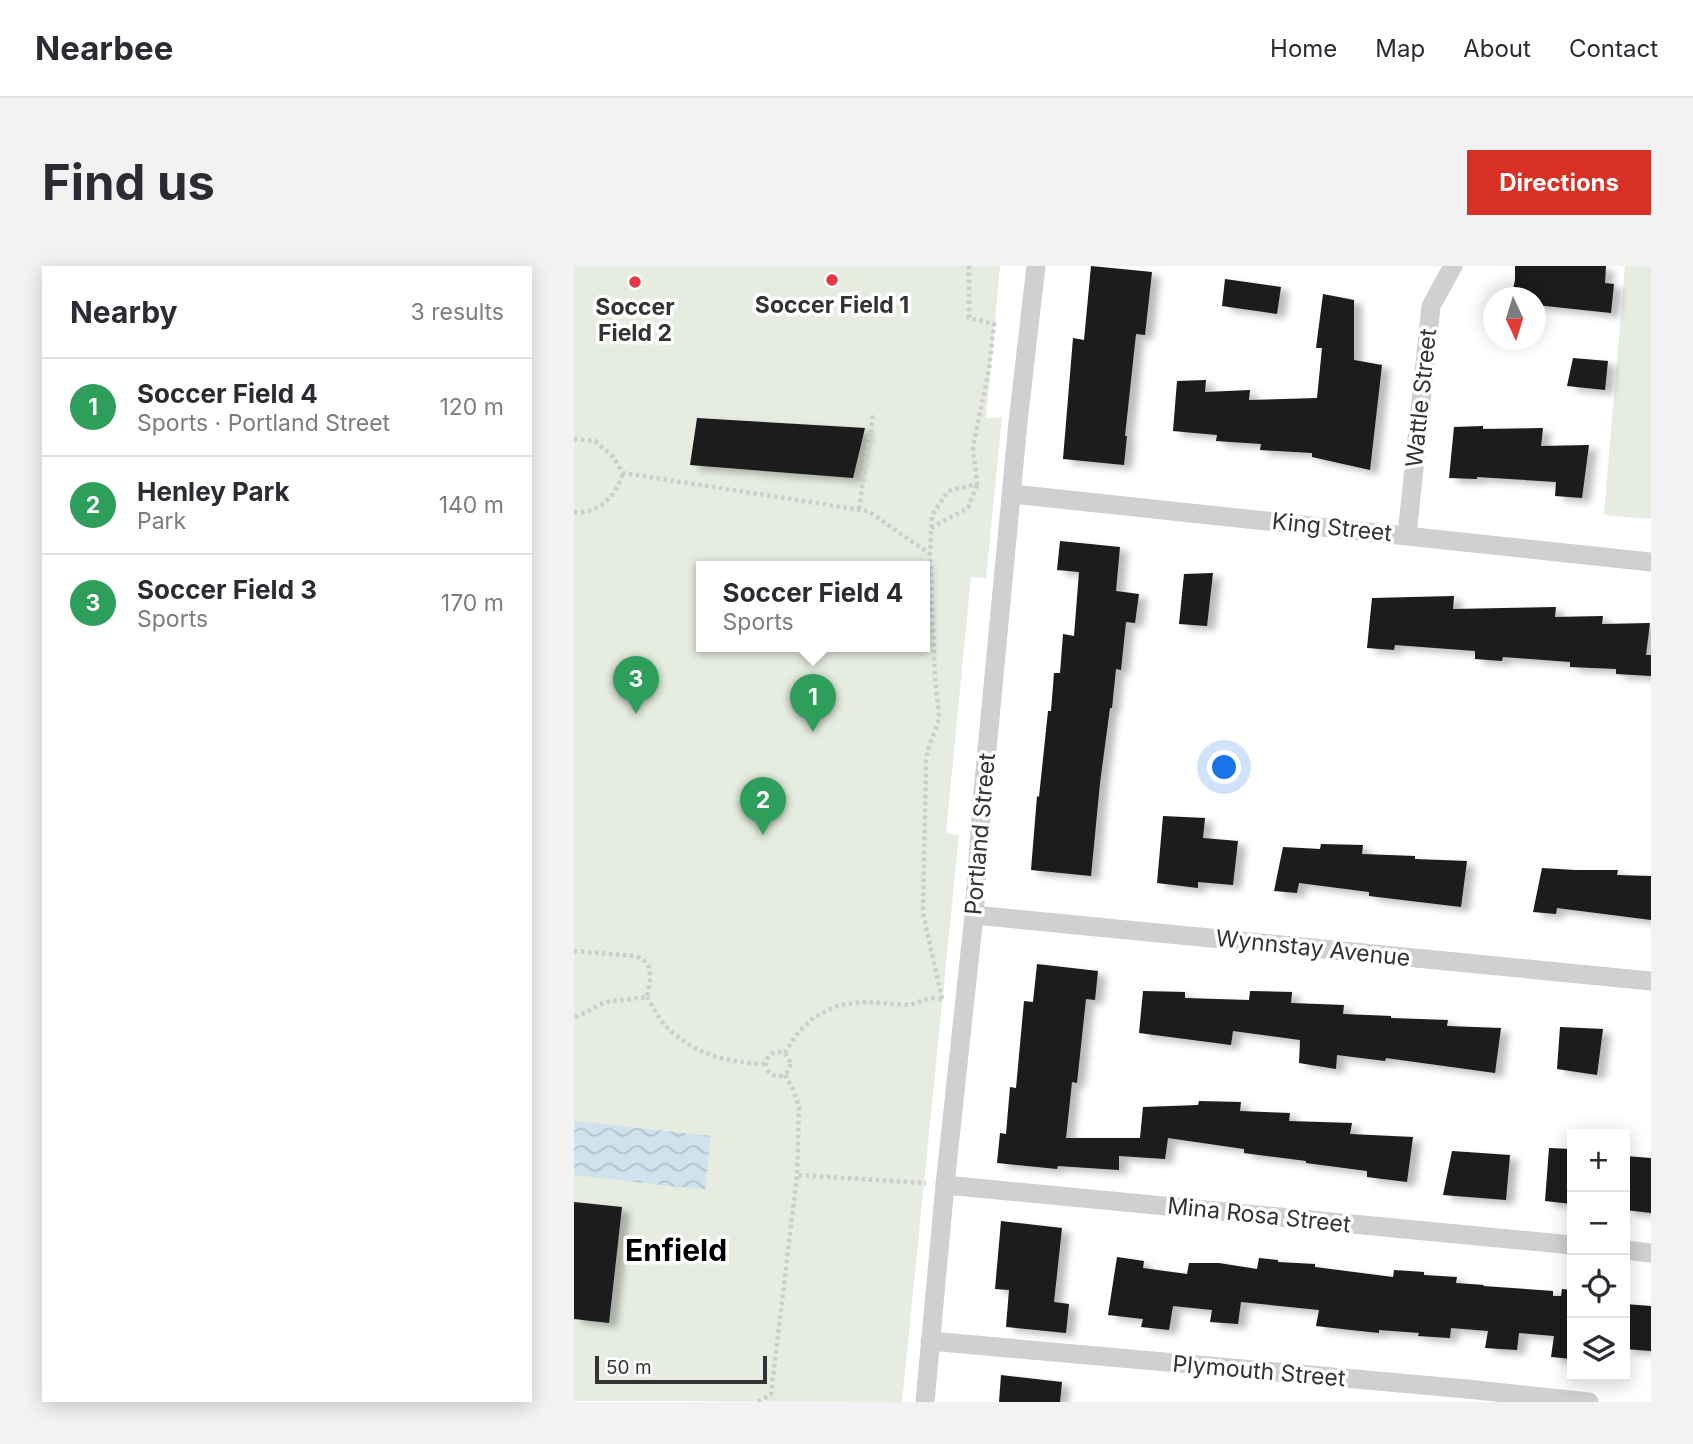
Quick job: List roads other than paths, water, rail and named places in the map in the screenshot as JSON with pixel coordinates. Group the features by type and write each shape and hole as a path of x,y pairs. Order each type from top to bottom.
{"street":[{"name":"Portland Street","path":"925,1402 974,915 1018,422 1036,266"},
{"name":"Wattle Street","path":"1407,535 1431,306 1453,266"},
{"name":"King Street","path":"1012,494 1651,562"},
{"name":"Wynnstay Avenue","path":"974,915 1651,981"},
{"name":"Mina Rosa Street","path":"945,1185 1567,1245"},
{"path":"1630,1251 1651,1253"},
{"name":"Plymouth Street","path":"930,1341 1496,1397 1588,1402"}],"water":[{"path":"574,1121 711,1136 705,1190 574,1175"}],"place":[{"name":"Soccer Field 1","path":"832,280"},
{"name":"Soccer Field 2","path":"635,282"},
{"name":"Soccer Field 3","path":"636,714"},
{"name":"Soccer Field 4","path":"813,732"},
{"name":"Henley Park","path":"763,835"}],"district":[{"name":"Enfield","path":"676,1251"}]}
